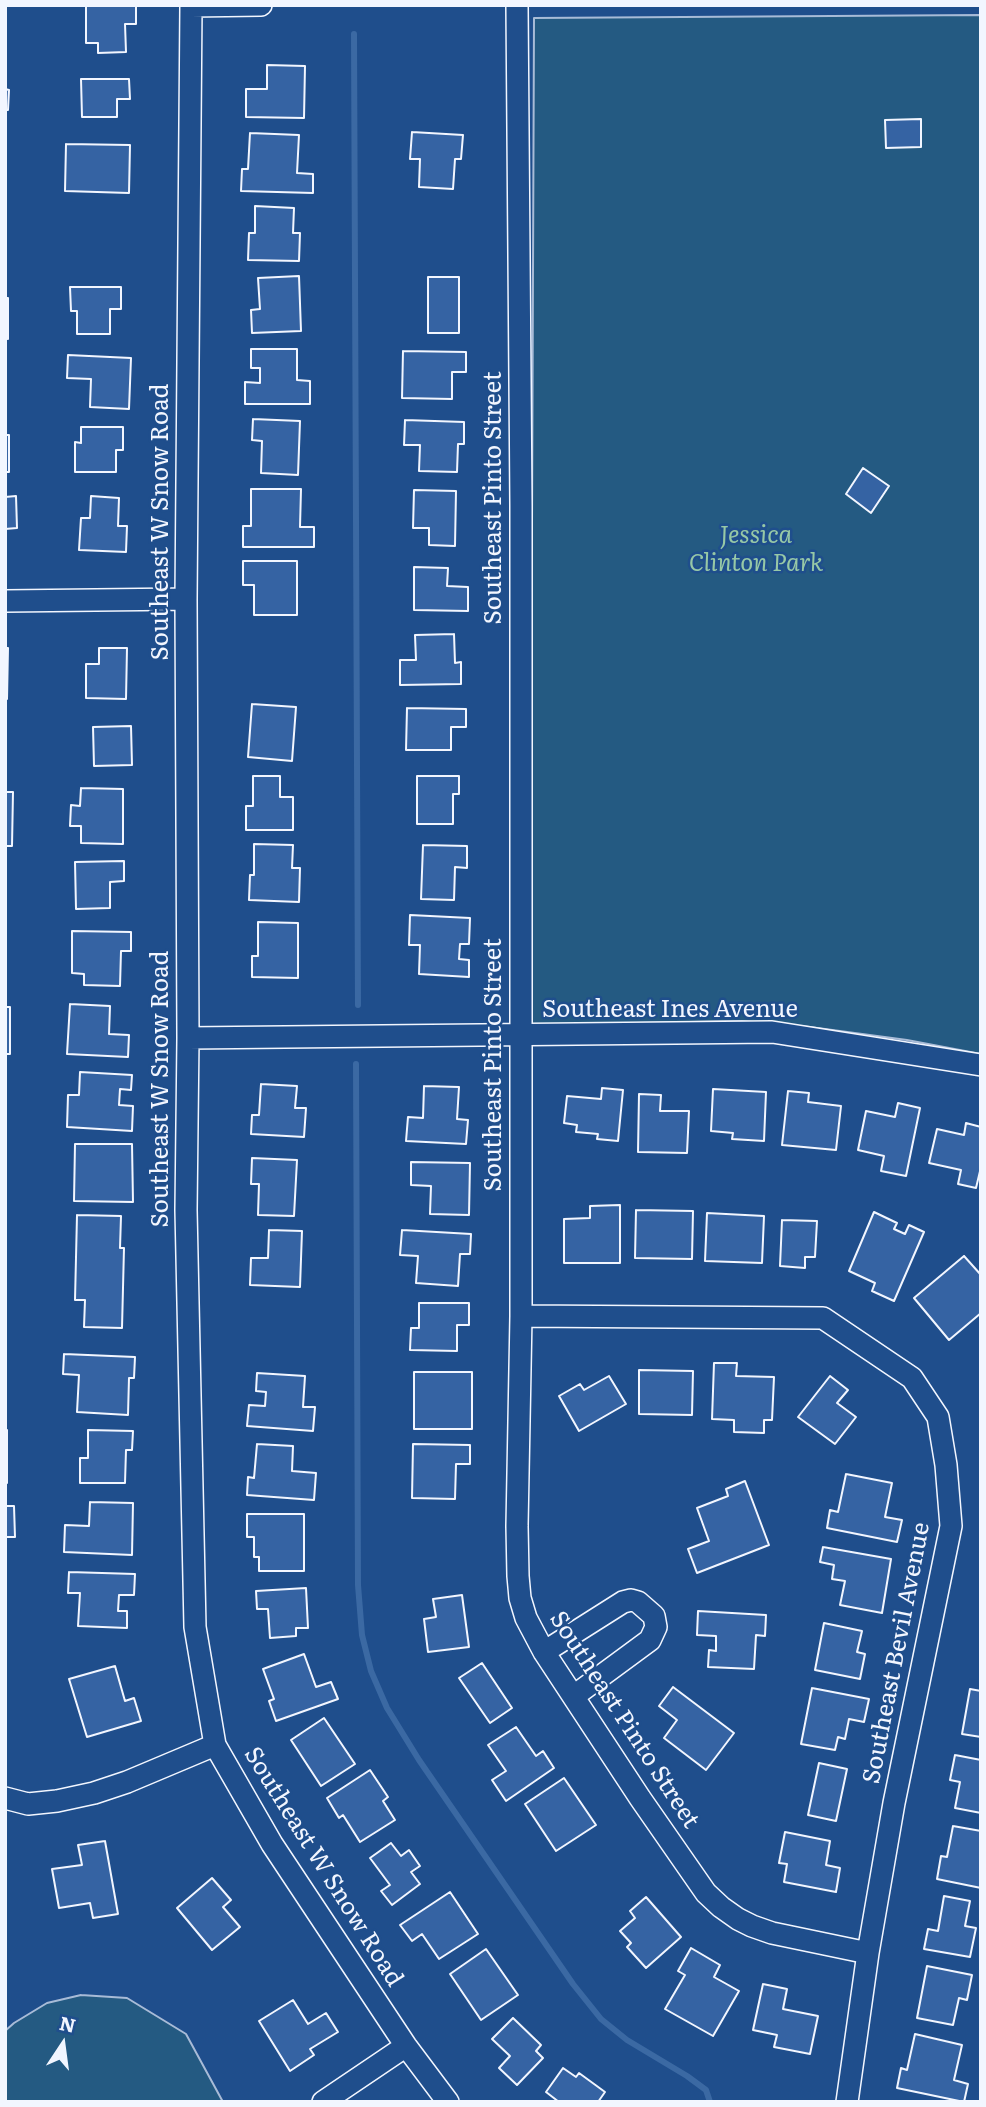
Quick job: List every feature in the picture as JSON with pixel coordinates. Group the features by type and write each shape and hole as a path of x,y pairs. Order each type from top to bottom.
{"street":[{"path":"191,5 261,5"},
{"name":"Southeast W Snow Road","path":"191,5 186,598 187,1210 195,1627 215,1745 272,1844 406,2046 448,2102"},
{"name":"Southeast Pinto Street","path":"517,5 521,506 520,1598 526,1618 544,1652 706,1893 738,1919 772,1933 869,1953"},
{"path":"5,601 186,598"},
{"name":"Southeast Ines Avenue","path":"188,1038 772,1032 981,1065"},
{"name":"Southeast Bevil Avenue","path":"521,1316 823,1318 912,1378 938,1417 946,1465 951,1526 894,1802 847,2102"},
{"path":"544,1652 623,1602 638,1602 654,1616 656,1627 650,1640 574,1696"},
{"path":"5,1798 28,1804 94,1793 215,1745"},
{"path":"323,2102 406,2046"}],"green space":[{"name":"Jessica Clinton Park","path":"981,15 981,1054 907,1040 742,1021 530,1025 534,18"},
{"path":"81,1995 127,1998 186,2034 223,2102 5,2102 5,2031 47,2003"}],"building":[{"path":"86,5 136,5 136,24 125,24 126,52 98,53 98,43 86,43"},
{"path":"267,65 305,66 304,118 246,117 246,89 267,89"},
{"path":"81,79 129,79 130,99 117,99 117,117 82,117"},
{"path":"5,89 9,90 8,110 5,110"},
{"path":"921,119 921,147 886,148 885,120"},
{"path":"412,132 463,135 461,159 455,159 453,189 419,187 420,159 410,159"},
{"path":"250,133 299,135 297,173 313,174 313,193 241,191 242,169 248,169"},
{"path":"66,144 130,145 129,193 65,191"},
{"path":"255,206 294,208 293,233 300,233 299,261 248,260 249,233 255,233"},
{"path":"299,276 301,331 252,333 251,310 260,309 258,278"},
{"path":"428,277 459,277 459,333 428,333"},
{"path":"70,287 121,287 121,309 110,309 110,334 77,334 77,311 71,311"},
{"path":"5,298 8,298 8,339 5,338"},
{"path":"251,349 297,349 297,380 310,381 310,404 245,404 245,382 260,383 260,368 251,368"},
{"path":"403,351 466,352 466,372 452,372 452,399 402,398"},
{"path":"68,355 131,358 129,409 90,407 91,379 67,378"},
{"path":"253,419 300,421 298,475 261,473 262,441 252,440"},
{"path":"405,420 464,422 464,444 458,444 457,472 419,471 420,445 404,445"},
{"path":"81,427 123,427 123,450 116,450 116,472 75,472 75,442 81,443"},
{"path":"5,435 9,435 9,472 5,472"},
{"path":"863,468 889,486 871,513 846,494"},
{"path":"251,489 301,489 300,527 314,527 314,547 243,547 243,526 251,526"},
{"path":"414,490 456,491 455,546 429,545 429,528 413,528"},
{"path":"16,496 17,528 5,529 5,497"},
{"path":"91,496 119,498 118,526 127,526 126,552 79,550 81,518 90,518"},
{"path":"243,561 297,561 297,615 254,615 254,585 243,585"},
{"path":"414,567 448,568 447,586 468,587 468,611 414,610"},
{"path":"454,634 455,663 461,662 461,684 400,685 400,660 416,660 415,635"},
{"path":"5,648 8,648 7,699 5,699"},
{"path":"99,648 127,648 126,699 86,698 86,664 99,664"},
{"path":"252,704 296,707 292,761 248,757"},
{"path":"407,708 466,709 466,727 451,727 451,750 406,750"},
{"path":"131,726 132,765 94,766 93,727"},
{"path":"253,776 280,776 280,797 293,797 293,830 246,830 246,806 253,806"},
{"path":"417,776 459,776 459,794 453,794 453,824 417,824"},
{"path":"81,788 123,789 123,844 81,843 81,826 70,826 71,805 80,806"},
{"path":"5,792 13,792 12,846 5,846"},
{"path":"254,844 293,845 292,868 300,868 299,902 249,900 250,875 254,875"},
{"path":"423,845 467,846 467,868 455,867 454,900 421,899"},
{"path":"124,861 124,881 110,882 110,908 76,909 75,862"},
{"path":"410,915 470,918 469,944 460,944 459,959 469,960 469,977 419,974 420,945 409,945"},
{"path":"258,922 298,923 298,978 252,977 252,956 258,956"},
{"path":"72,931 131,932 131,951 121,951 120,986 84,985 84,974 72,973"},
{"path":"70,1004 110,1006 109,1034 129,1035 128,1057 67,1054"},
{"path":"5,1007 10,1007 10,1054 5,1054"},
{"path":"80,1072 132,1075 131,1090 120,1089 119,1105 133,1106 132,1131 67,1127 68,1095 79,1095"},
{"path":"261,1084 297,1086 295,1108 306,1108 304,1137 251,1134 252,1115 259,1115"},
{"path":"424,1086 459,1087 457,1119 468,1120 466,1144 406,1141 408,1117 423,1118"},
{"path":"602,1088 623,1090 618,1141 597,1139 598,1134 576,1132 577,1125 564,1123 567,1096 601,1099"},
{"path":"713,1089 766,1092 764,1141 732,1139 733,1133 711,1131"},
{"path":"788,1091 809,1093 808,1102 841,1106 836,1150 782,1145"},
{"path":"639,1094 661,1095 660,1111 689,1111 687,1153 638,1152"},
{"path":"898,1103 920,1108 906,1176 881,1171 884,1156 858,1150 866,1111 895,1117"},
{"path":"966,1123 981,1127 981,1167 976,1188 958,1184 961,1170 929,1163 937,1129 964,1135"},
{"path":"75,1144 132,1144 133,1202 74,1201"},
{"path":"252,1158 297,1160 294,1216 258,1215 259,1184 251,1184"},
{"path":"411,1162 470,1163 469,1215 430,1214 431,1186 411,1185"},
{"path":"620,1205 620,1263 564,1263 564,1219 590,1218 590,1206"},
{"path":"636,1210 693,1211 692,1259 635,1258"},
{"path":"874,1212 897,1223 894,1229 905,1234 909,1225 924,1232 894,1301 872,1291 875,1283 849,1271"},
{"path":"707,1213 764,1216 762,1263 705,1261"},
{"path":"77,1215 121,1216 120,1248 124,1248 122,1328 84,1327 85,1300 75,1300"},
{"path":"782,1220 817,1221 815,1257 805,1257 805,1268 780,1266"},
{"path":"269,1230 302,1231 300,1287 250,1285 251,1258 268,1258"},
{"path":"402,1230 471,1234 470,1254 460,1254 458,1286 416,1283 418,1256 400,1255"},
{"path":"964,1256 981,1275 981,1313 949,1340 914,1298"},
{"path":"419,1303 469,1303 469,1325 457,1325 457,1351 410,1350 411,1328 419,1328"},
{"path":"64,1354 135,1357 134,1378 129,1378 128,1415 77,1412 79,1375 63,1374"},
{"path":"714,1363 737,1363 736,1376 774,1377 772,1420 764,1420 764,1433 734,1432 734,1420 712,1419"},
{"path":"639,1370 693,1371 692,1415 639,1414"},
{"path":"414,1372 472,1372 472,1429 414,1429"},
{"path":"257,1373 305,1376 303,1407 315,1407 313,1431 247,1426 249,1405 265,1406 266,1392 256,1391"},
{"path":"609,1376 626,1404 579,1431 559,1396 580,1384 584,1390"},
{"path":"830,1376 848,1390 837,1403 856,1417 835,1444 798,1417"},
{"path":"7,1430 7,1483 5,1483"},
{"path":"88,1430 133,1431 132,1450 126,1450 125,1483 80,1483 80,1458 88,1458"},
{"path":"257,1444 293,1446 292,1471 316,1473 314,1500 247,1495 248,1477 254,1478"},
{"path":"413,1444 470,1445 470,1464 456,1464 455,1499 412,1498"},
{"path":"846,1474 892,1483 885,1517 902,1520 897,1542 827,1528 830,1510 838,1512"},
{"path":"745,1481 769,1545 697,1573 688,1549 709,1541 697,1508 728,1496 726,1489"},
{"path":"90,1502 133,1503 132,1555 64,1552 65,1525 89,1526"},
{"path":"5,1506 14,1506 15,1537 5,1537"},
{"path":"247,1514 304,1514 304,1571 259,1571 259,1557 254,1557 254,1537 247,1537"},
{"path":"823,1547 891,1559 882,1613 840,1605 845,1581 832,1579 834,1565 820,1562"},
{"path":"69,1572 135,1574 134,1595 119,1595 118,1611 127,1611 127,1628 78,1626 80,1593 68,1593"},
{"path":"306,1588 308,1628 296,1628 296,1636 270,1638 268,1609 257,1609 256,1591"},
{"path":"462,1595 469,1647 428,1652 424,1619 436,1617 433,1599"},
{"path":"698,1611 766,1615 765,1636 756,1635 754,1669 708,1667 709,1650 716,1651 716,1636 697,1635"},
{"path":"824,1623 862,1631 857,1652 865,1654 860,1679 815,1670"},
{"path":"304,1654 316,1687 331,1682 338,1699 276,1721 269,1701 274,1699 263,1669"},
{"path":"482,1663 512,1708 490,1723 459,1678"},
{"path":"115,1666 125,1701 134,1698 141,1721 87,1737 69,1679"},
{"path":"673,1687 734,1733 706,1770 664,1738 677,1720 659,1706"},
{"path":"812,1688 869,1699 864,1722 849,1719 845,1739 838,1737 835,1750 801,1744"},
{"path":"970,1689 981,1691 981,1737 962,1734"},
{"path":"324,1718 355,1764 321,1786 291,1740"},
{"path":"516,1727 536,1756 543,1751 554,1768 506,1801 492,1780 506,1771 488,1745"},
{"path":"955,1755 981,1760 981,1813 955,1808 960,1782 950,1780"},
{"path":"819,1763 847,1769 836,1821 808,1815"},
{"path":"370,1770 388,1797 383,1801 395,1820 360,1842 343,1815 339,1818 327,1798"},
{"path":"564,1778 596,1825 556,1851 525,1804"},
{"path":"953,1826 981,1831 981,1888 937,1879 941,1856 947,1857"},
{"path":"785,1832 830,1841 826,1865 840,1868 836,1892 784,1882 787,1864 779,1863"},
{"path":"105,1841 118,1914 93,1918 90,1903 59,1908 52,1869 82,1865 78,1845"},
{"path":"391,1843 401,1856 409,1850 420,1866 411,1872 420,1884 392,1905 381,1891 390,1885 370,1858"},
{"path":"212,1878 231,1900 223,1907 240,1927 212,1950 177,1908"},
{"path":"450,1892 478,1934 439,1959 422,1934 412,1941 400,1925"},
{"path":"944,1896 970,1901 965,1926 976,1928 970,1957 924,1949 928,1929 938,1931"},
{"path":"646,1897 681,1937 646,1968 627,1947 631,1943 620,1931 635,1918 630,1911"},
{"path":"691,1948 720,1965 714,1977 739,1991 713,2036 665,2009 685,1975 678,1971"},
{"path":"486,1949 518,1995 481,2020 450,1974"},
{"path":"927,1966 972,1975 967,2000 959,1998 953,2025 917,2018"},
{"path":"763,1984 787,1989 783,2009 818,2016 810,2054 774,2047 777,2035 753,2030"},
{"path":"293,2000 308,2024 326,2013 338,2032 310,2049 314,2055 290,2071 259,2021"},
{"path":"513,2018 541,2045 536,2051 543,2058 517,2085 499,2068 510,2056 492,2039"},
{"path":"915,2034 962,2045 954,2080 968,2084 964,2102 897,2088 901,2068 907,2070"},
{"path":"563,2068 576,2077 579,2073 605,2092 598,2102 559,2102 546,2092"}],"waterway":[{"path":"354,34 358,1005"},
{"path":"356,1064 358,1585 362,1635 371,1671 387,1708 419,1760 573,1984 601,2019 627,2040 706,2090 710,2102"}]}
